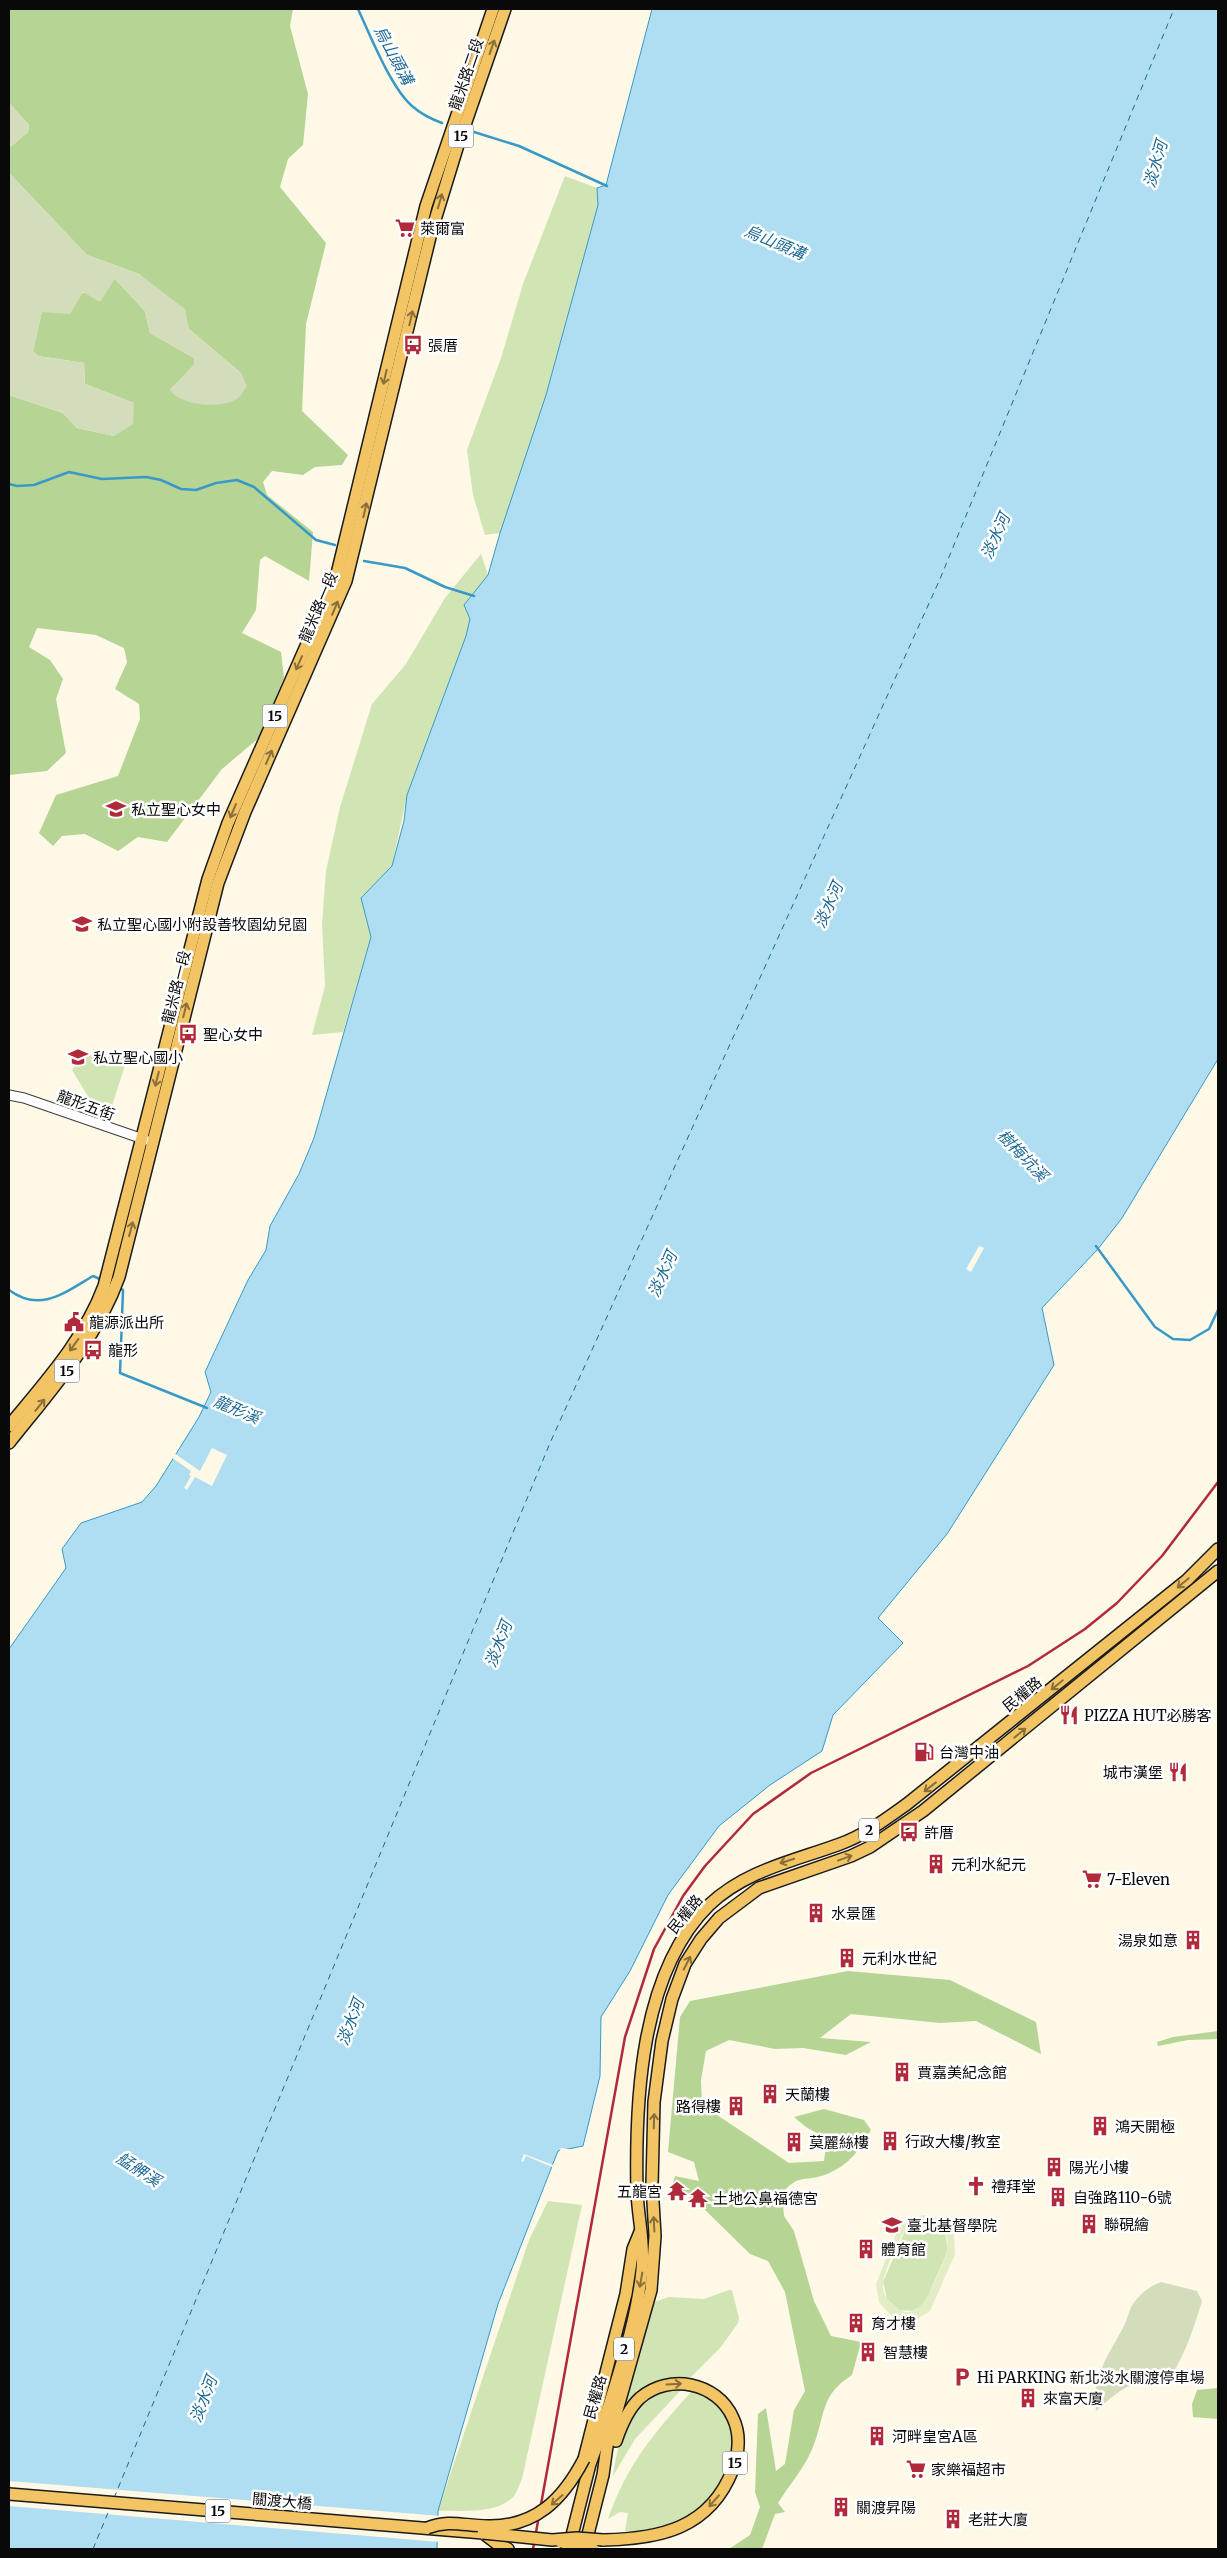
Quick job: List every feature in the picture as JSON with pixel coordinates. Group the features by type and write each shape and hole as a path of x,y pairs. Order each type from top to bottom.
{"main road":[{"name":"龍米路二段","path":"418,263 437,173 493,9"},
{"name":"龍米路二段","path":"418,263 505,9"},
{"name":"龍米路一段","path":"9,1442 83,1350 109,1289 213,881 243,788 336,578 418,263"},
{"name":"龍米路一段","path":"9,1426 100,1310"},
{"name":"民權路","path":"570,2544 590,2464 634,2314 644,2251 640,2232 636,2160 644,2060 660,1986 670,1961 693,1923 709,1905 751,1875 865,1833 907,1804 1187,1580 1218,1549"},
{"name":"民權路","path":"588,2547 607,2446 651,2290 655,2236 652,2185 654,2102 662,2041 672,1999 685,1964 701,1938 719,1918 759,1888 851,1856 870,1847 923,1811 1218,1571"},
{"path":"427,2528 442,2522 490,2526 517,2522 544,2510 563,2494 584,2459 626,2294 633,2249 640,2232"},
{"name":"關渡大橋","path":"552,2540 654,2537 676,2529 697,2517 715,2501 729,2480 738,2455 739,2438 733,2418 723,2404 710,2392 694,2385 674,2383 658,2386 650,2390 633,2406 621,2427 603,2475"},
{"name":"關渡大橋","path":"9,2494 483,2533 552,2540 588,2547"},
{"path":"483,2533 508,2549"}],"street":[{"name":"龍形五街","path":"9,1095 24,1098 148,1141"}],"green space":[{"path":"9,9 293,9 290,26 308,94 303,145 288,159 280,187 326,243 306,324 302,411 348,455 342,465 315,467 303,475 272,471 263,482 267,495 313,532 309,581 265,556 260,560 256,610 242,633 281,652 284,677 260,737 222,769 167,842 138,837 118,851 85,834 62,836 53,846 39,833 56,795 118,776 140,719 139,704 115,689 127,662 124,648 96,635 37,628 29,647 50,660 63,679 56,699 66,753 47,771 9,775 9,395 63,413 77,428 114,436 134,403 85,384 84,363 38,356 33,351 42,311 115,279 145,311 150,333 194,358 194,365 170,390 241,373 189,329 139,274 87,255 9,173 9,148 28,132 29,125 9,103"},
{"path":"9,103 29,125 28,132 9,148"},
{"path":"9,173 87,255 139,274 185,309 189,329 241,373 247,386 238,398 230,402 212,405 192,403 175,395 170,390 194,365 194,358 150,333 145,311 115,279 100,302 83,292 70,314 42,312 33,351 38,356 84,363 85,384 134,403 133,424 114,436 77,428 63,413 9,395"},
{"path":"565,176 597,188 598,205 546,395 500,533 485,535 473,495 467,450 501,358 523,284"},
{"path":"481,554 488,575 464,605 470,619 466,636 407,795 392,866 361,898 371,937 343,1032 312,1035 325,986 322,924 326,871 340,807 372,704 406,664 445,598"},
{"path":"84,1052 127,1059 109,1115 95,1108 72,1070"},
{"path":"848,1971 950,1980 1036,2022 1041,2054 976,2021 940,2023 851,2014 820,2038 871,2042 846,2055 803,2048 775,2049 729,2040 706,2051 701,2080 702,2105 789,2163 824,2161 827,2139 806,2127 794,2117 824,2109 864,2120 871,2130 863,2144 842,2166 820,2177 794,2182 782,2193 784,2216 794,2231 814,2301 831,2336 861,2342 852,2375 841,2383 829,2399 810,2454 778,2503 785,2512 775,2514 762,2549 729,2549 750,2535 760,2507 755,2492 758,2414 766,2408 776,2471 785,2464 794,2410 805,2391 785,2292 768,2261 750,2254 698,2203 672,2186 675,2176 699,2181 694,2162 668,2152 680,2017 690,2001"},
{"path":"1218,2031 1218,2039 1188,2040 1158,2046 1157,2042 1173,2037"},
{"path":"548,2201 582,2205 522,2479 513,2497 497,2507 478,2510 438,2511 529,2240"},
{"path":"923,2215 938,2218 950,2228 954,2235 955,2254 930,2311 917,2319 903,2320 890,2315 879,2302 876,2284 898,2229 908,2220","holes":["925,2221 943,2230 946,2237 947,2244 943,2261 932,2287 923,2302 918,2308 905,2312 889,2301 883,2291 886,2273 895,2249 902,2235 909,2227"]},
{"path":"925,2221 941,2227 945,2233 948,2250 924,2305 912,2311 899,2310 887,2299 883,2282 905,2231 918,2222"},
{"path":"1161,2282 1197,2291 1202,2301 1181,2359 1168,2379 1156,2384 1141,2383 1129,2386 1117,2393 1096,2411 1095,2399 1098,2378 1132,2306 1144,2291"},
{"path":"732,2290 739,2318 738,2323 721,2347 691,2377 660,2380 636,2395 622,2411 654,2302 669,2297 704,2299"},
{"path":"1218,2388 1218,2419 1193,2417 1192,2404 1197,2390"},
{"path":"682,2389 635,2439 613,2476 619,2445 631,2417 651,2397 665,2391"},
{"path":"692,2391 709,2399 721,2410 729,2424 732,2439 732,2455 728,2471 720,2486 709,2500 691,2514 659,2527 625,2531 628,2513 620,2512 608,2519 624,2482 633,2465 654,2435"}],"water":[{"path":"652,9 1218,9 1218,1059 1122,1218 1098,1249 1042,1308 1054,1365 947,1534 878,1618 903,1643 833,1715 822,1751 770,1785 719,1826 668,1895 630,1971 601,2017 600,2076 583,2146 558,2151 498,2304 438,2511 437,2549 9,2549 9,1649 66,1568 62,1549 81,1523 142,1502 156,1486 199,1417 211,1392 205,1372 248,1280 266,1250 270,1226 299,1174 314,1138 371,937 361,898 392,866 404,821 407,795 466,636 470,619 464,605 488,575 546,395 598,205 597,188 606,185"}],"pier":[{"path":"979,1246 984,1248 971,1272 966,1269"},
{"path":"212,1448 227,1455 212,1486 195,1477 187,1490 184,1488 191,1476 189,1475 191,1471 171,1457 174,1453 200,1471"},
{"path":"561,2148 574,2150 560,2153 552,2172 552,2167 526,2156 523,2162 521,2161 524,2154 553,2165"},
{"path":"9,2481 441,2516 440,2542 9,2506"}],"waterway":[{"name":"烏山頭溝","path":"358,9 382,61 404,98 419,111 442,123"},
{"name":"烏山頭溝","path":"474,132 519,146 607,186"},
{"path":"9,484 17,486 34,485 69,472 102,479 146,477 161,480 181,489 196,490 216,483 237,480 254,487 316,540 335,545"},
{"path":"364,561 405,568 445,587 474,596"},
{"name":"樹梅坑溪","path":"1096,1246 1155,1327 1173,1339 1190,1340 1209,1329 1218,1310"},
{"name":"龍形溪","path":"9,1290 20,1297 42,1300 62,1294 93,1276 102,1280"},
{"name":"龍形溪","path":"118,1288 123,1290 120,1373 207,1408"}],"ferry route":[{"path":"114,2498 550,1443 940,579 1174,9"},
{"path":"93,2549 110,2508"}],"railway":[{"path":"533,2549 625,2037 654,1949 683,1896 705,1866 753,1814 811,1773 1028,1666 1085,1629 1117,1603 1162,1556 1218,1482"}],"place":[{"name":"萊爾富","path":"405,228"},
{"name":"張厝","path":"413,345"},
{"name":"私立聖心女中","path":"116,809"},
{"name":"私立聖心國小附設善牧園幼兒園","path":"82,924"},
{"name":"聖心女中","path":"188,1034"},
{"name":"私立聖心國小","path":"78,1057"},
{"name":"龍源派出所","path":"74,1322"},
{"name":"龍形","path":"93,1350"},
{"name":"PIZZA HUT必勝客","path":"1069,1715"},
{"name":"台灣中油","path":"924,1752"},
{"name":"城市漢堡","path":"1178,1772"},
{"name":"許厝","path":"909,1832"},
{"name":"元利水紀元","path":"936,1864"},
{"name":"7-Eleven","path":"1092,1879"},
{"name":"水景匯","path":"816,1913"},
{"name":"湯泉如意","path":"1193,1940"},
{"name":"元利水世紀","path":"847,1958"},
{"name":"賈嘉美紀念館","path":"902,2072"},
{"name":"天蘭樓","path":"770,2094"},
{"name":"路得樓","path":"736,2106"},
{"name":"鴻天開極","path":"1100,2126"},
{"name":"行政大樓/教室","path":"890,2141"},
{"name":"莫麗絲樓","path":"794,2142"},
{"name":"陽光小樓","path":"1054,2167"},
{"name":"禮拜堂","path":"976,2186"},
{"name":"五龍宮","path":"677,2191"},
{"name":"自強路110-6號","path":"1058,2197"},
{"name":"土地公鼻福德宮","path":"698,2198"},
{"name":"聯硯繪","path":"1089,2224"},
{"name":"臺北基督學院","path":"892,2225"},
{"name":"體育館","path":"866,2249"},
{"name":"育才樓","path":"856,2323"},
{"name":"智慧樓","path":"868,2352"},
{"name":"Hi PARKING 新北淡水關渡停車場","path":"962,2377"},
{"name":"來富天廈","path":"1028,2398"},
{"name":"河畔皇宮A區","path":"877,2436"},
{"name":"家樂福超市","path":"916,2469"},
{"name":"關渡昇陽","path":"841,2507"},
{"name":"老莊大廈","path":"953,2519"}],"water label":[{"name":"淡水河","path":"1155,164"},
{"name":"淡水河","path":"995,536"},
{"name":"淡水河","path":"828,905"},
{"name":"淡水河","path":"662,1274"},
{"name":"淡水河","path":"498,1644"},
{"name":"淡水河","path":"350,2022"},
{"name":"艋舺溪","path":"139,2169"},
{"name":"淡水河","path":"203,2399"}]}
